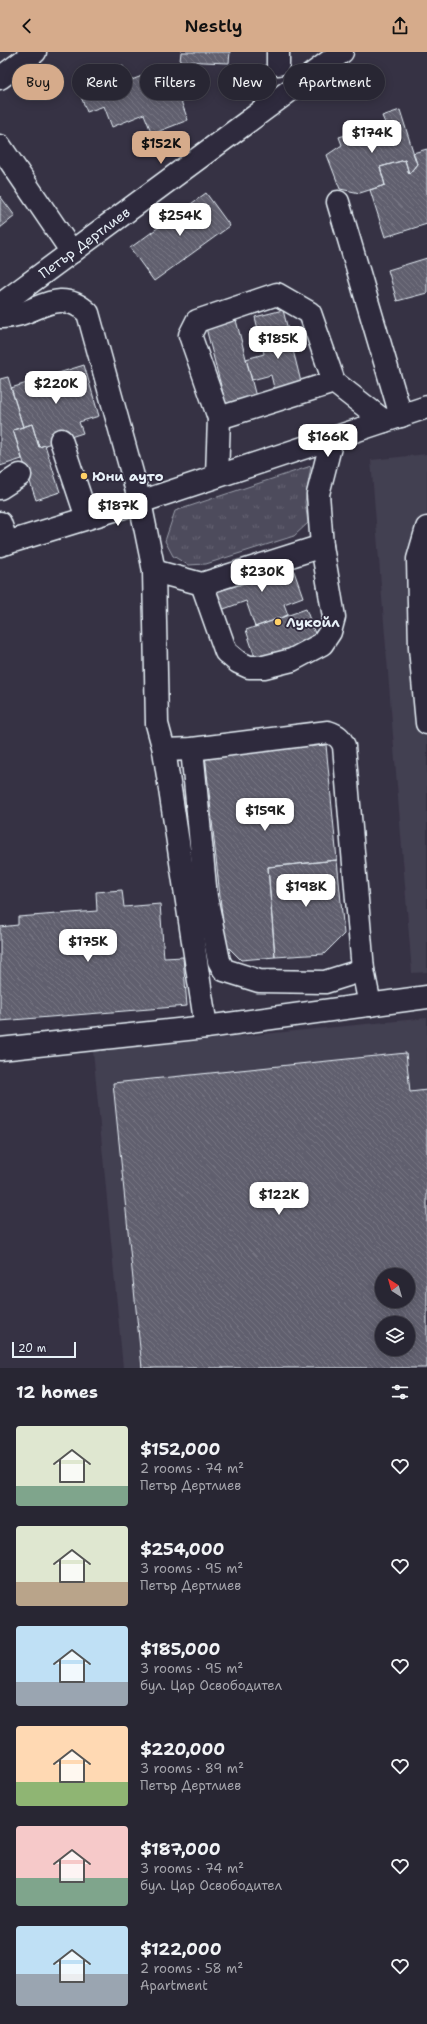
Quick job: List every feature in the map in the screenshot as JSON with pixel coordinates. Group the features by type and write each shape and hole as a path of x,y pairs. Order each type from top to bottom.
{"main road":[{"path":"0,78 35,52"},
{"name":"Петър Дертлиев","path":"0,305 342,52"},
{"path":"0,146 72,252"},
{"path":"338,202 392,418"},
{"path":"218,476 219,418 190,335 198,321 277,294 310,313 334,382 392,418"},
{"path":"0,317 8,318 42,304 66,301 78,304 88,313 140,502 154,571 157,724 164,750 206,1027"},
{"path":"219,418 334,382"},
{"path":"2,537 87,518 140,502 427,407"},
{"path":"202,584 226,652 238,662 249,666 264,667 292,660 322,644 330,632 334,618 322,546 318,494 332,439"},
{"path":"61,440 87,518"},
{"path":"0,488 20,475"},
{"path":"427,528 418,559 420,648 427,723"},
{"path":"154,571 202,584 322,546"},
{"path":"164,750 192,749 328,732 337,735 341,739 344,746 363,970 370,1005"},
{"path":"192,749 206,897 219,961 224,970 259,981 309,982 325,982 363,970"},
{"path":"0,1049 206,1027 370,1005 426,1002"}],"shaded area":[{"path":"427,454 427,972 412,973 371,460"},
{"path":"427,1018 427,1368 123,1368 93,1051"}],"green space":[{"path":"311,466 305,502 308,523 294,536 206,564 188,565 173,556 165,541 175,511"}],"building":[{"path":"181,52 230,52 229,63 180,61"},
{"path":"140,77 140,100 181,100 188,120 152,134 144,114 112,127 104,106 87,112 82,100 132,100 132,80"},
{"path":"400,110 417,164 409,174 405,160 380,167 385,185 360,193 340,189 327,155 342,145 339,137 385,123 382,116"},
{"path":"427,149 427,224 385,237 370,190 385,185 380,167 405,160 409,174 417,164 413,153"},
{"path":"206,193 230,226 154,281 130,248"},
{"path":"0,196 15,216 0,228"},
{"path":"427,258 427,293 397,301 388,270"},
{"path":"283,310 306,402 279,409 271,375 252,380 246,359 264,354 255,317"},
{"path":"236,320 256,397 226,405 206,328"},
{"path":"84,365 99,416 79,422 83,433 39,447 32,424 23,427 11,388"},
{"path":"8,377 23,427 13,430 22,459 0,466 0,379"},
{"path":"32,424 39,447 45,445 60,492 36,500 13,430"},
{"path":"290,560 303,597 284,604 288,615 255,627 246,601 221,610 213,588"},
{"path":"306,609 317,639 256,660 246,630"},
{"path":"326,745 337,860 268,867 275,957 241,960 225,944 205,754"},
{"path":"337,860 344,934 324,954 275,957 268,867"},
{"path":"122,890 124,907 160,904 164,958 183,957 187,1006 0,1021 0,927 18,925 18,917 97,911 96,892"},
{"path":"406,1053 410,1092 427,1090 427,1368 142,1368 113,1083"}],"place":[{"name":"Юни ауто","path":"84,476"},
{"name":"Лукойл","path":"278,622"}]}
